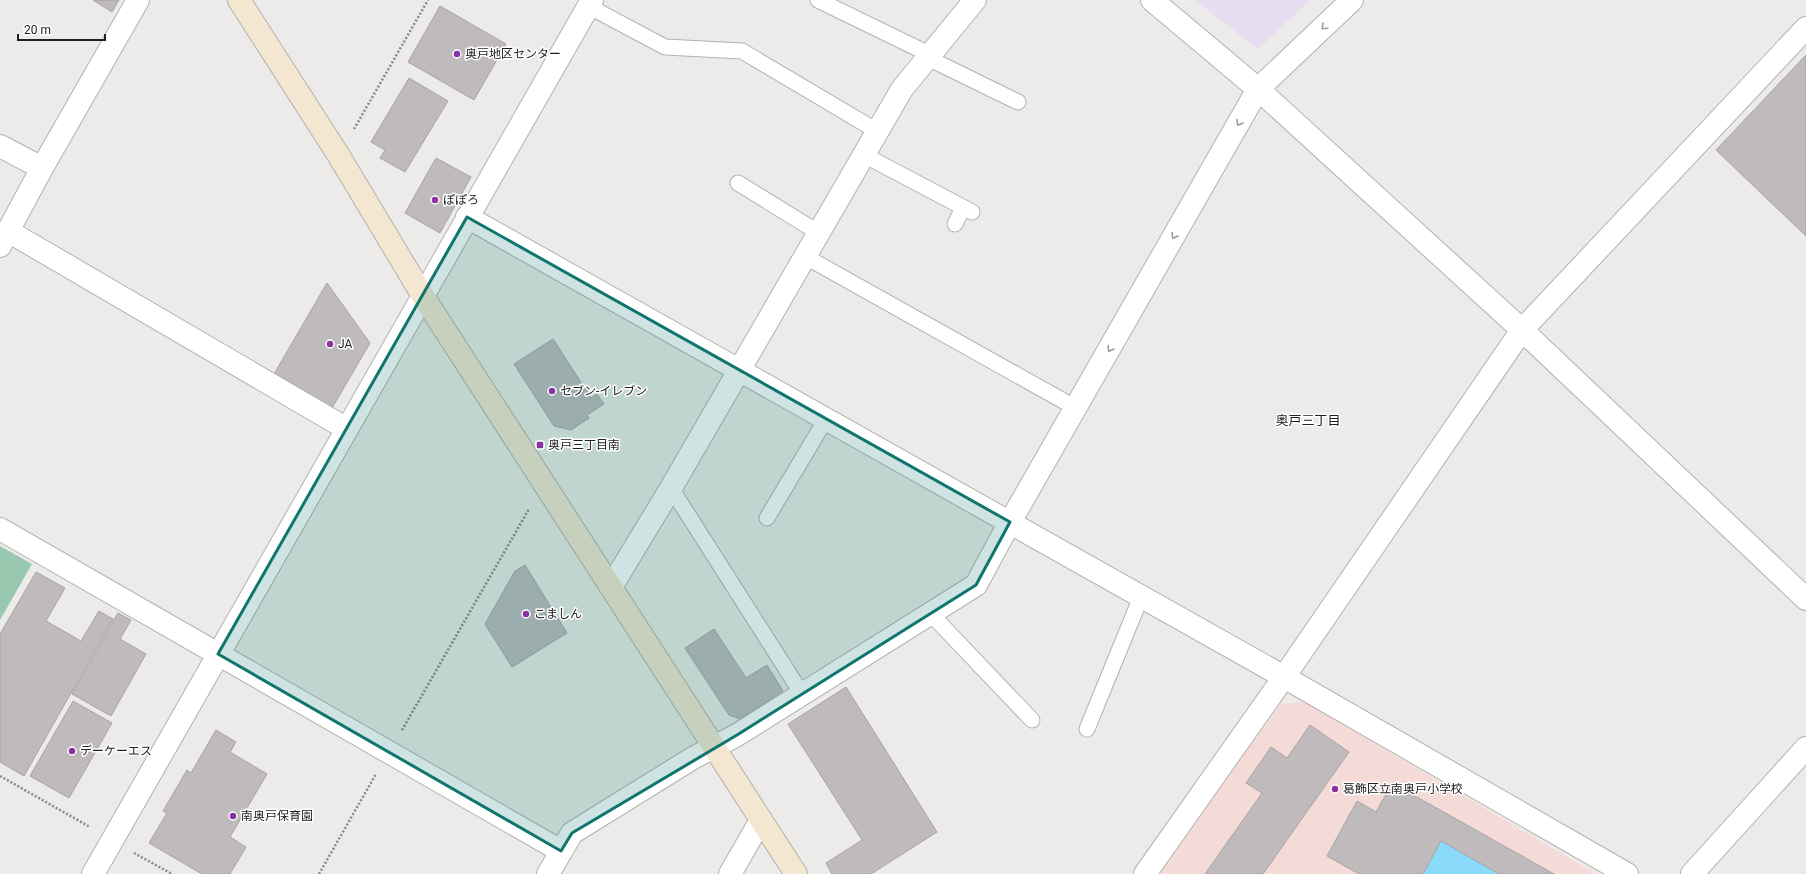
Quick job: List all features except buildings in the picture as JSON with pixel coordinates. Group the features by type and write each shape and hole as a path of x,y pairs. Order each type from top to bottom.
{"street":[{"path":"138,0 42,168 4,238 347,430"},
{"path":"239,0 339,156 423,296 796,874"},
{"path":"610,587 740,370 902,90 975,0"},
{"path":"1152,0 1258,89 1522,330 1806,599"},
{"path":"548,874 572,833 693,758 714,748 802,694 976,585 1010,522 1258,89 1352,0"},
{"path":"93,874 590,3"},
{"path":"1145,874 1284,677 1522,330 1806,28"},
{"path":"0,146 42,168"},
{"path":"467,217 1284,677 1627,874"},
{"path":"0,529 561,850"},
{"path":"1692,874 1806,748"},
{"path":"730,874 761,820"}],"lane":[{"path":"818,0 1018,102"},
{"path":"590,3 665,47 742,51 877,131"},
{"path":"864,155 968,210 955,224"},
{"path":"738,183 819,233"},
{"path":"806,257 1076,408"},
{"path":"767,518 826,419"},
{"path":"670,488 802,694"},
{"path":"1087,729 1141,597"},
{"path":"930,613 1032,720"}],"path":[{"path":"339,156 428,0"},
{"path":"319,874 544,483"},
{"path":"0,776 172,874"}],"highlighted area":[{"path":"467,217 1010,522 976,585 737,735 572,833 561,851 218,654"}],"shaded area":[{"path":"1195,0 1310,0 1258,49"},
{"name":"葛飾区立南奥戸小学校","path":"1305,702 1596,874 1156,874 1281,704"}],"green space":[{"path":"0,546 32,564 0,620"}],"water":[{"path":"1441,841 1499,874 1423,874"}],"place":[{"name":"奥戸地区センター","path":"457,54"},
{"name":"ぽぽろ","path":"435,200"},
{"name":"JA","path":"330,344"},
{"name":"セブン-イレブン","path":"552,391"},
{"name":"奥戸三丁目南","path":"540,445"},
{"name":"こましん","path":"526,614"},
{"name":"デーケーエス","path":"72,751"},
{"name":"葛飾区立南奥戸小学校","path":"1335,789"},
{"name":"南奥戸保育園","path":"233,816"}],"district":[{"name":"奥戸三丁目","path":"1308,420"}]}
